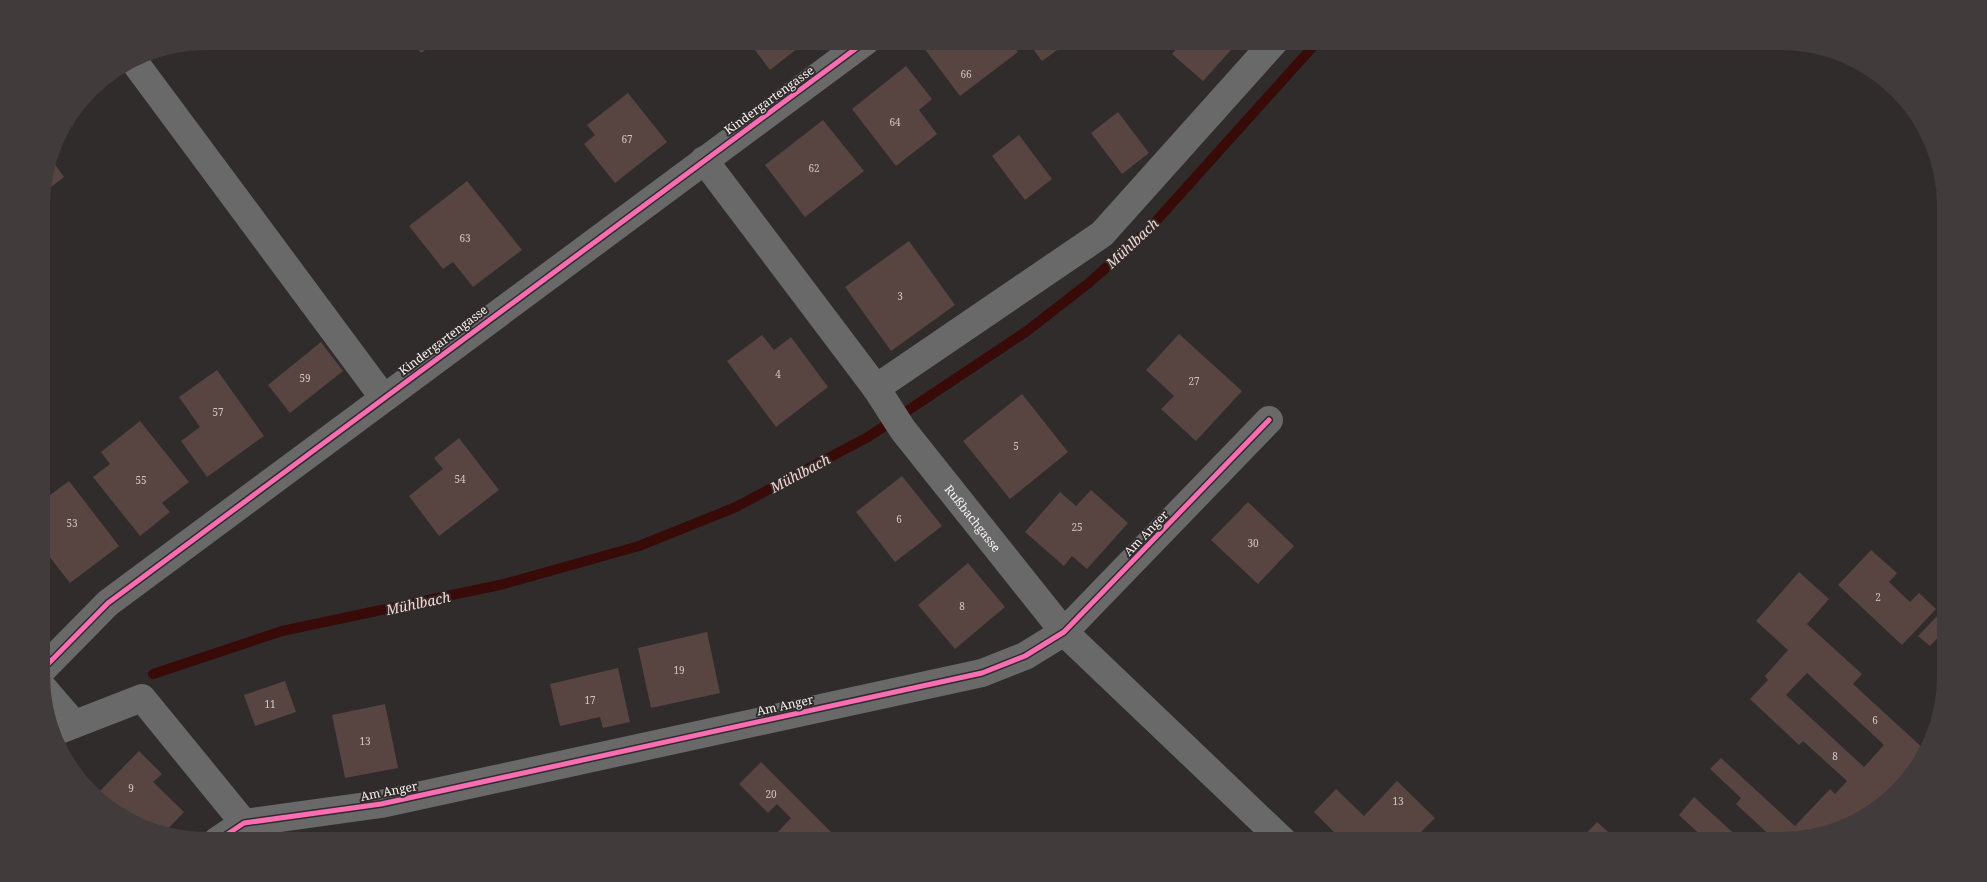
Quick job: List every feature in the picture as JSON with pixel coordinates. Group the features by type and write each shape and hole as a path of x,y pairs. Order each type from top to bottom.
{"street":[{"name":"Kindergartengasse","path":"50,662 108,603 383,396 854,50"},
{"path":"878,392 1102,234 1267,50"},
{"path":"137,66 383,396"},
{"name":"Rußbachgasse","path":"704,160 878,392 903,430 1064,632 1274,832"},
{"name":"Am Anger","path":"230,832 244,823 381,804 982,673 1025,656 1064,632 1269,420"},
{"path":"53,706 65,727 142,698 244,823"}],"building":[{"path":"755,50 796,50 770,70"},
{"path":"926,50 1016,50 1018,52 960,96"},
{"path":"1034,50 1057,50 1042,61"},
{"path":"1175,50 1231,50 1203,81 1172,54"},
{"path":"906,66 932,99 919,110 937,134 896,166 852,109"},
{"path":"628,93 667,142 615,183 584,144 595,135 587,125"},
{"path":"1118,112 1149,153 1122,174 1091,133"},
{"path":"823,120 864,171 805,217 765,165"},
{"path":"1019,135 1052,179 1025,200 992,156"},
{"path":"55,165 64,177 51,187"},
{"path":"467,181 522,250 473,287 453,262 443,269 409,226"},
{"path":"909,241 955,305 891,351 845,287"},
{"path":"1179,334 1242,391 1196,441 1161,409 1174,396 1146,370"},
{"path":"762,335 774,350 791,337 828,387 776,427 727,361"},
{"path":"321,342 343,371 290,413 268,385"},
{"path":"217,370 264,436 207,477 181,441 200,427 179,397"},
{"path":"1022,394 1068,452 1010,499 963,441"},
{"path":"140,421 189,482 162,503 170,512 140,536 93,477 110,464 101,452"},
{"path":"459,438 499,490 439,536 409,496 443,469 434,458"},
{"path":"902,476 942,526 895,562 856,512"},
{"path":"69,481 119,546 70,583 50,557 50,495"},
{"path":"1091,490 1128,523 1087,569 1072,556 1064,566 1025,532 1060,492 1076,506"},
{"path":"1248,502 1294,546 1258,584 1211,540"},
{"path":"1871,550 1897,573 1889,582 1910,602 1919,593 1936,609 1902,645 1838,585"},
{"path":"968,563 1005,607 955,649 918,605"},
{"path":"1799,572 1829,599 1807,624 1862,674 1853,684 1920,746 1898,779 1884,793 1850,816 1831,824 1811,829 1791,832 1766,832 1736,804 1741,798 1710,769 1721,758 1795,826 1830,789 1835,794 1847,781 1803,741 1799,745 1750,699 1768,680 1765,676 1788,650 1756,621","holes":["1807,673 1884,745 1864,767 1786,695"]},
{"path":"1937,616 1937,639 1930,646 1918,636"},
{"path":"707,632 720,693 651,708 638,648"},
{"path":"618,668 630,722 603,728 600,717 560,726 550,684"},
{"path":"285,681 296,712 255,726 244,695"},
{"path":"385,704 398,768 345,778 332,715"},
{"path":"139,751 162,774 153,782 184,812 169,827 156,824 128,811 101,790"},
{"path":"761,762 831,832 778,832 791,818 777,804 768,813 739,784"},
{"path":"1397,781 1435,818 1421,832 1334,832 1314,812 1336,789 1364,816"},
{"path":"1694,797 1732,832 1697,832 1679,815"},
{"path":"1597,822 1608,832 1588,832"}],"waterway":[{"name":"Mühlbach","path":"153,674 282,631 504,584 639,546 736,507 868,437 1027,331 1090,282 1148,230 1310,50"}],"cycle path":[{"path":"50,662 108,603 854,50"},
{"path":"230,832 244,823 381,804 982,673 1025,656 1064,632 1269,420"}]}
